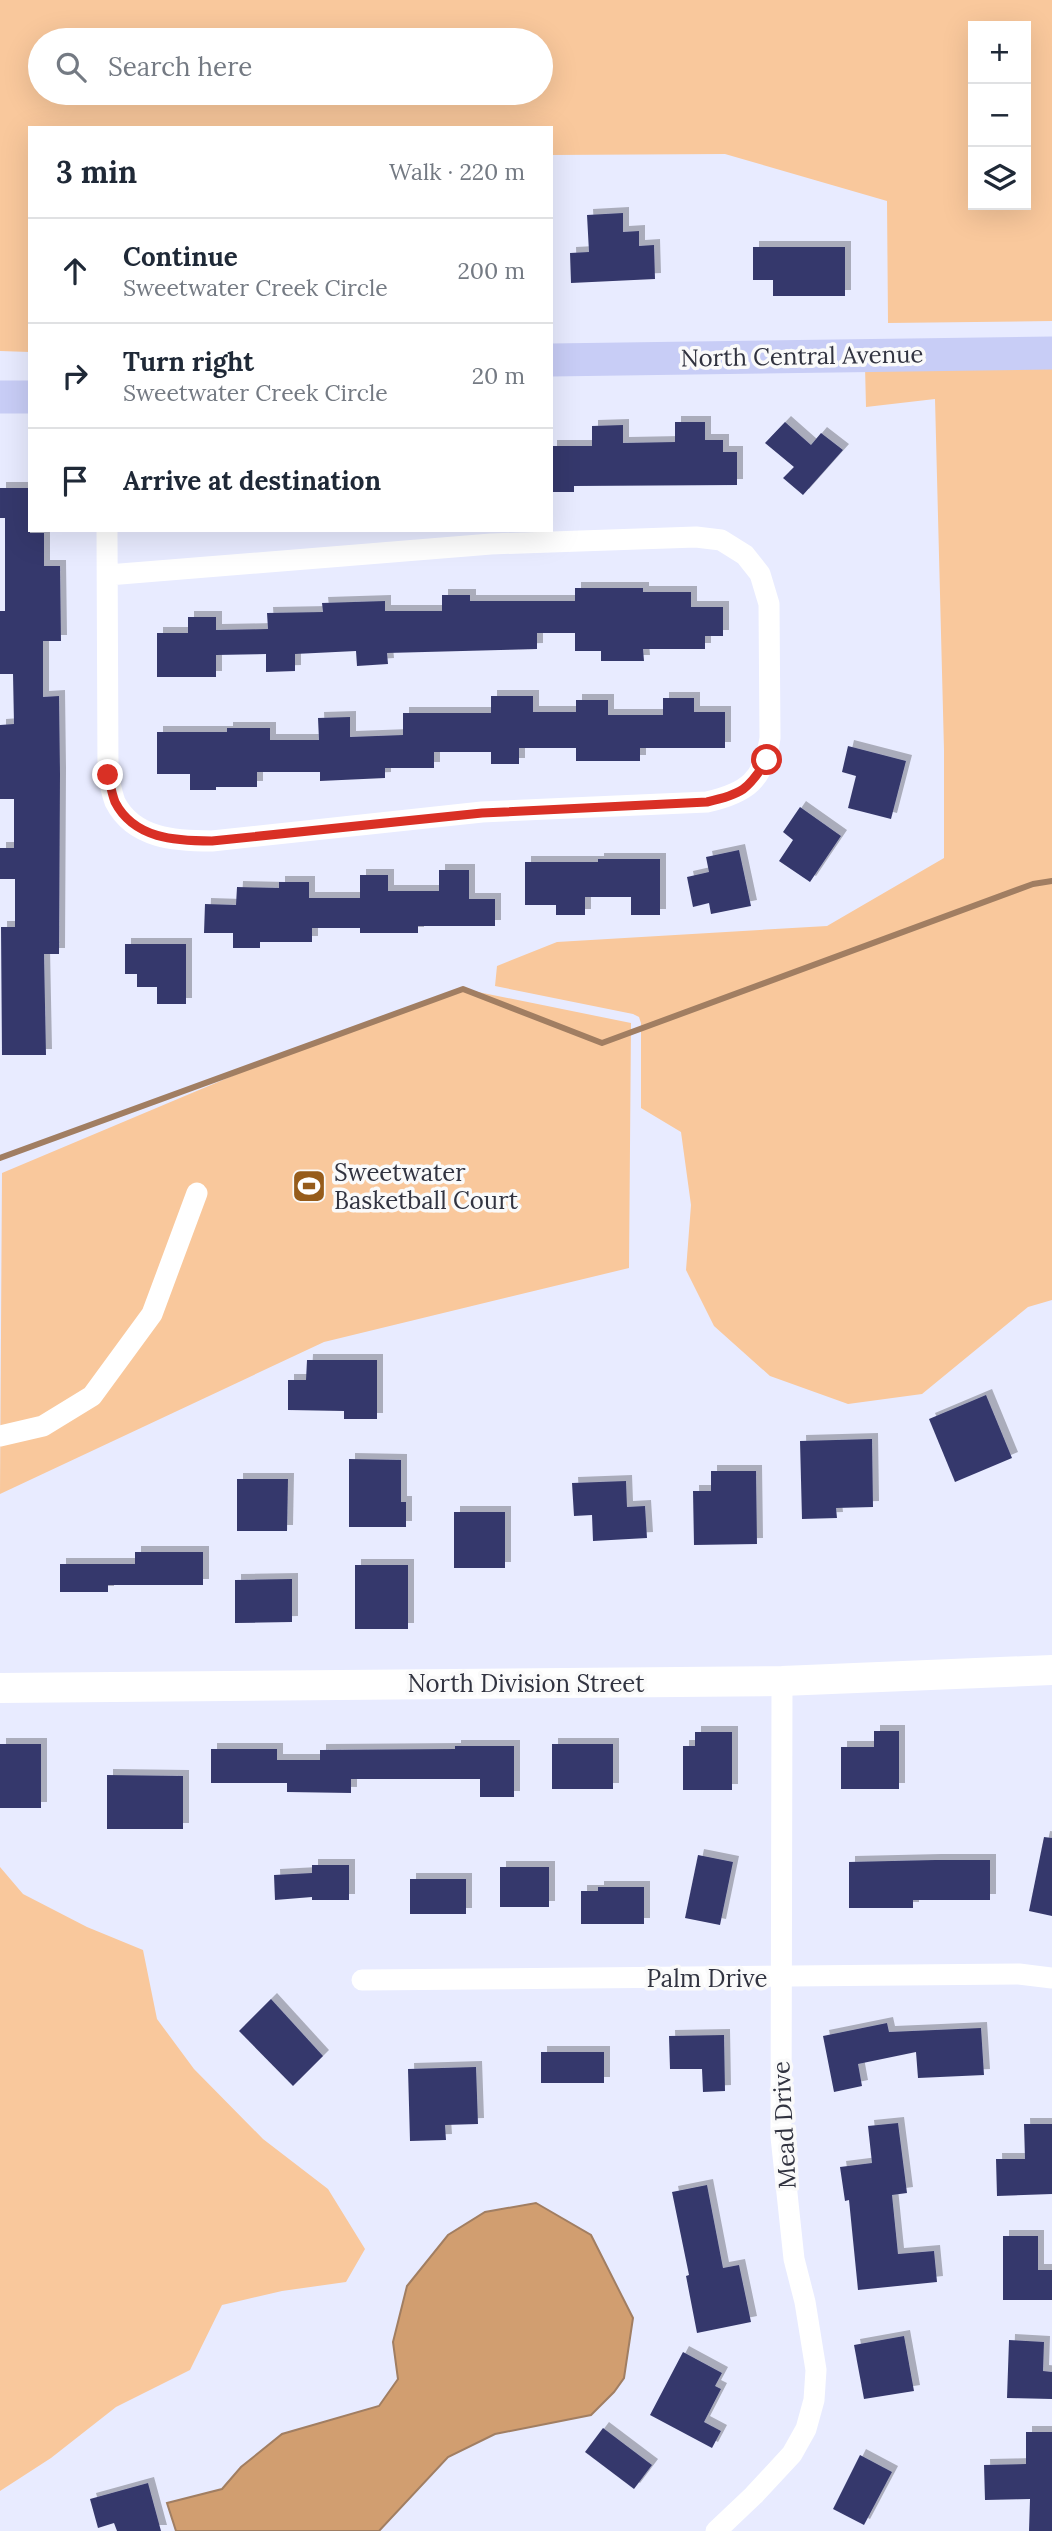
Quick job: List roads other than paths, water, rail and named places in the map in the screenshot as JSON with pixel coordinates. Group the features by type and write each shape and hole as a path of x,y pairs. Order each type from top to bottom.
{"main road":[{"name":"North Central Avenue","path":"553,360 1052,352"},
{"path":"0,397 28,397"}],"street":[{"path":"107,532 108,775 115,802 130,822 153,836 179,841 212,841 482,813 707,802 733,796 752,783 767,760 770,738 769,604 760,574 745,555 721,540 696,537 491,544 108,575"},
{"path":"0,1436 43,1426 92,1396 152,1314 197,1193"},
{"name":"North Division Street","path":"0,1688 782,1681 1052,1671"},
{"name":"Mead Drive","path":"716,2531 754,2496 792,2454 806,2429 814,2400 816,2370 805,2302 794,2259 781,2137 782,1681"},
{"name":"Palm Drive","path":"362,1980 1019,1974 1052,1978"}],"waterway":[{"path":"0,1158 463,989 602,1043 1033,884 1052,881"}],"place":[{"name":"Sweetwater Basketball Court","path":"309,1186"}]}
